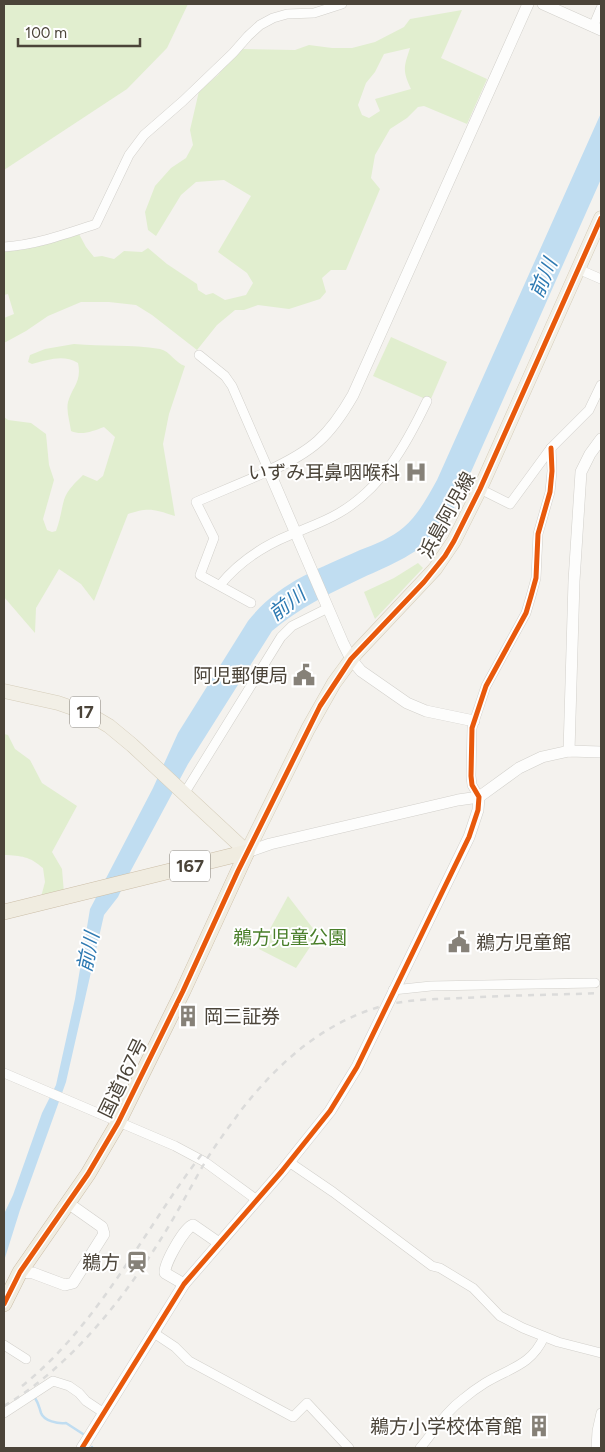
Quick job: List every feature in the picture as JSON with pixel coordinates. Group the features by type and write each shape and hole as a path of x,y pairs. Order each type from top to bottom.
{"highway":[{"name":"167","path":"4,912 247,852"},
{"name":"国道167号","path":"4,1304 20,1272 88,1174 118,1123 183,991 247,852"}],"main road":[{"name":"浜島阿児線","path":"247,852 308,729 351,659 435,569 454,541 480,489 601,218"},
{"name":"17","path":"4,690 58,703 87,713 109,726 247,852"}],"street":[{"path":"4,247 47,240 96,224 129,154 144,135 183,101 260,25 273,18 287,14 314,12 342,4"},
{"path":"251,603 200,575 214,538 196,502 298,457 328,434 342,415 353,395 528,4"},
{"path":"543,4 597,28 601,8"},
{"path":"578,269 601,279"},
{"path":"199,355 225,376 232,386 351,659 361,671 407,703 426,711 474,721"},
{"path":"480,489 510,504 551,448 589,410 601,385"},
{"path":"220,585 230,573 255,553 339,513 375,485 409,438 427,401"},
{"path":"569,752 574,581 582,472 590,454 601,440"},
{"path":"82,1448 184,1284 289,1162 330,1110 346,1085 469,837 478,810 479,797 472,786 470,776 474,721 486,686 526,613 531,596 536,578 538,534 550,492 552,471 551,448"},
{"path":"183,794 281,637 292,626 327,606"},
{"name":"167","path":"247,852 279,842 458,800 479,797 530,762 542,757 569,752 601,752"},
{"path":"393,990 431,986 595,982"},
{"path":"4,1073 175,1146 205,1162 257,1200"},
{"path":"289,1162 334,1192 432,1266 440,1268 473,1288 500,1316 544,1337 601,1353"},
{"path":"20,1272 33,1273 66,1285 73,1282 104,1234 102,1227 68,1203"},
{"path":"184,1284 165,1273 164,1268 188,1226 193,1225 219,1243"},
{"path":"154,1334 175,1347 189,1361 293,1417 307,1403 349,1448"},
{"path":"420,1448 461,1400 486,1382 512,1370 527,1360 540,1346 544,1337"},
{"path":"4,1345 26,1359"},
{"path":"4,1413 53,1381 66,1384 79,1393 86,1401 104,1412"},
{"path":"596,1448 601,1413"}],"green space":[{"path":"4,4 188,4 167,48 127,89 4,170"},
{"path":"462,10 441,58 487,79 467,124 424,106 418,107 407,118 390,129 375,155 371,178 380,189 346,270 331,270 322,278 326,292 320,299 289,309 258,305 244,310 235,310 217,325 197,350 136,305 109,302 81,302 48,316 4,343 4,318 14,314 8,294 4,295 4,252 37,246 79,234 94,257 102,256 114,259 124,251 142,252 148,248 167,264 197,284 198,290 206,295 213,293 225,300 246,295 253,283 247,273 218,252 251,196 224,180 196,182 181,195 156,236 148,230 145,212 155,186 171,168 186,158 193,145 190,130 199,91 218,75 239,49 295,50 309,45 352,48 375,42 404,27 410,19","holes":["410,48 405,64 405,73 411,89 375,99 380,111 369,118 362,115 358,105 366,83 375,72 384,54"]},
{"path":"391,337 447,362 430,401 373,376"},
{"path":"74,344 160,349 185,366 169,414 163,444 175,516 151,510 141,510 128,514 94,601 81,584 59,569 36,608 35,633 4,597 4,417 8,420 31,423 46,434 49,465 54,480 43,519 47,530 56,531 67,493 83,475 97,481 103,476 115,437 104,427 83,433 71,431 68,402 78,380 78,363 61,358 32,364 28,362 30,355 45,349"},
{"path":"418,563 423,568 375,619 364,592 394,578"},
{"path":"4,734 8,735 15,749 30,760 42,783 77,806 52,852 62,869 64,893 41,897 45,882 43,868 25,857 4,855"},
{"name":"鵜方児童公園","path":"288,896 318,935 296,968 259,949"}],"water":[{"name":"前川","path":"601,113 601,179 454,509 434,536 415,551 338,589 293,615 272,631 188,764 118,897 104,915 66,1082 20,1210 4,1261 4,1214 13,1195 42,1113 56,1085 75,999 90,909 153,788 178,733 248,621 272,596 299,578 394,534 404,527 419,511 437,480"}],"waterway":[{"path":"35,1398 45,1418 59,1423 66,1423 83,1434"}],"railway":[{"path":"4,1406 50,1373 71,1354 109,1312 159,1242 222,1136 257,1091 288,1059 305,1045 343,1021 386,1005 425,1000 601,993"},
{"path":"22,1386 50,1361 75,1334 120,1274 205,1150"}],"cycle path":[{"path":"4,1304 20,1272 88,1174 118,1123 183,991 238,871 320,706 351,659 424,582 445,556 454,541 480,489 601,218"},
{"path":"82,1448 184,1284 282,1171 330,1111 357,1067 469,837 478,810 479,797 472,785 471,776 472,728 486,686 526,613 531,596 536,578 538,534 550,492 552,471 551,448"}],"place":[{"name":"いずみ耳鼻咽喉科","path":"416,472"},
{"name":"阿児郵便局","path":"304,675"},
{"name":"鵜方児童館","path":"459,942"},
{"name":"岡三証券","path":"188,1016"},
{"name":"鵜方","path":"137,1262"},
{"name":"鵜方小学校体育館","path":"539,1426"}]}
